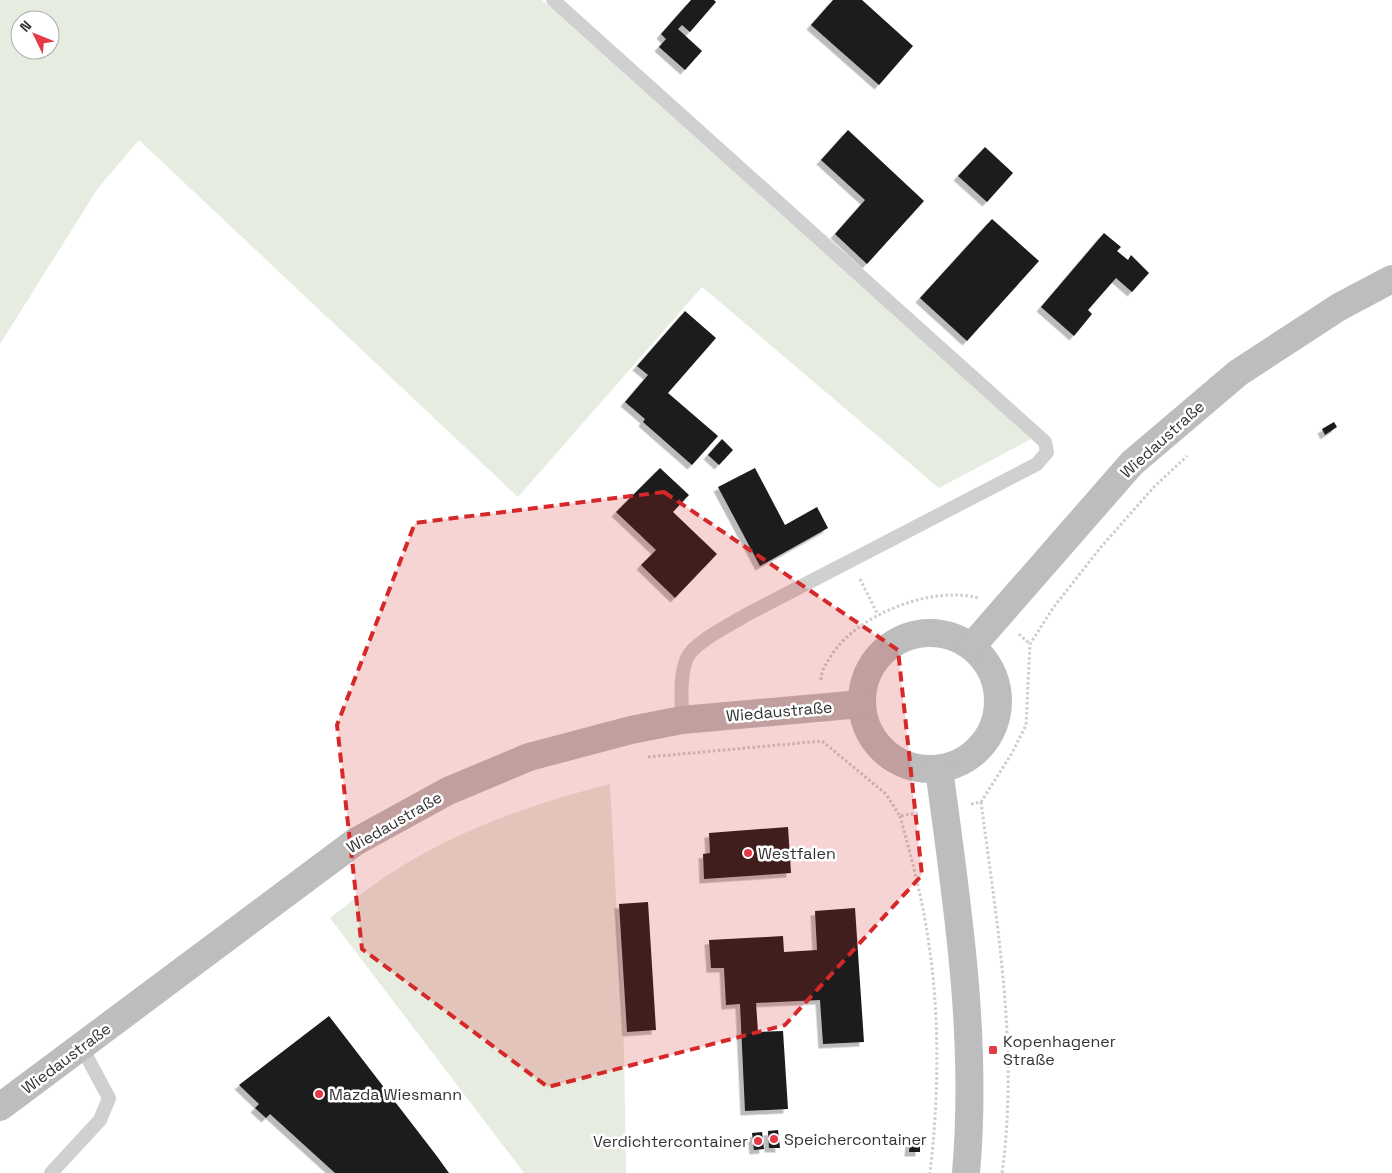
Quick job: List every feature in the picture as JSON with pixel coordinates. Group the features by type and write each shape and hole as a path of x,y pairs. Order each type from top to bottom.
{"main road":[{"name":"Wiedaustraße","path":"972,646 1140,456 1238,373 1339,307 1392,278"},
{"path":"920,633 942,633 972,646 992,672 998,694 996,716 988,736 975,752 958,763 939,769 910,765 896,760 879,747 867,729 861,704 862,688 869,668 882,652 899,639 920,633"},
{"name":"Wiedaustraße","path":"0,1107 354,842 448,791 529,757 631,730 682,720 861,704"},
{"path":"939,769 960,921 969,1033 971,1067 966,1173"}],"lane":[{"path":"553,0 1045,442 1047,452 1037,464 746,615 701,644 688,656 683,673 682,720"},
{"path":"51,1173 100,1120 109,1098 81,1046"}],"path":[{"path":"646,757 822,741 821,673 834,651 854,631 878,614 914,601 943,597 970,596 978,598 1030,644 1053,608 1101,547 1154,487 1192,451"},
{"path":"850,560 878,614"},
{"path":"981,802 1003,972 1007,1080 1002,1173"},
{"path":"900,816 928,939 935,1006 935,1128 930,1173"}],"highlighted area":[{"path":"664,492 898,650 922,875 785,1025 548,1087 362,949 337,725 415,523"}],"shaded area":[{"path":"0,0 542,0 1031,439 939,488 702,287 518,497 139,140 98,188 0,344"},
{"path":"610,784 624,1049 626,1173 524,1173 330,918 383,878 416,858 469,831 525,809"}],"building":[{"path":"691,0 714,0 716,2 690,32 682,25 678,29 702,51 685,70 659,47 666,39 661,34"},
{"path":"833,0 862,0 913,46 879,85 811,25"},
{"path":"848,130 924,201 867,264 835,234 865,200 821,160"},
{"path":"985,147 1013,173 987,202 958,176"},
{"path":"992,219 1039,261 967,341 920,298"},
{"path":"1104,233 1121,247 1117,251 1128,260 1131,255 1149,273 1132,292 1116,278 1088,310 1092,314 1074,336 1041,307"},
{"path":"685,311 716,338 668,393 718,436 692,465 643,422 645,419 625,402 648,375 637,366"},
{"path":"1334,422 1337,427 1325,435 1322,429"},
{"path":"722,439 733,450 719,465 708,455"},
{"path":"660,468 689,495 673,512 717,554 675,598 641,565 656,550 616,512"},
{"path":"755,468 785,525 817,507 828,528 760,566 718,487"},
{"name":"Westfalen","path":"788,827 791,873 704,879 703,854 710,853 709,833"},
{"path":"648,902 656,1030 627,1032 619,904"},
{"path":"855,908 864,1042 823,1044 820,1000 756,1003 758,1032 783,1031 788,1109 745,1111 740,1004 726,1005 724,968 711,968 709,940 783,936 784,952 817,950 815,911"},
{"name":"Mazda Wiesmann","path":"329,1016 449,1173 335,1173 270,1114 266,1118 255,1108 259,1104 239,1085"},
{"name":"Speichercontainer","path":"778,1130 780,1148 769,1148 768,1131"},
{"name":"Verdichtercontainer","path":"762,1132 764,1149 754,1150 752,1133"},
{"path":"910,1141 920,1141 920,1152 909,1152"}],"place":[{"name":"Westfalen","path":"748,853"},
{"name":"Kopenhagener Straße","path":"993,1050"},
{"name":"Mazda Wiesmann","path":"319,1094"},
{"name":"Speichercontainer","path":"774,1139"},
{"name":"Verdichtercontainer","path":"758,1141"}]}
